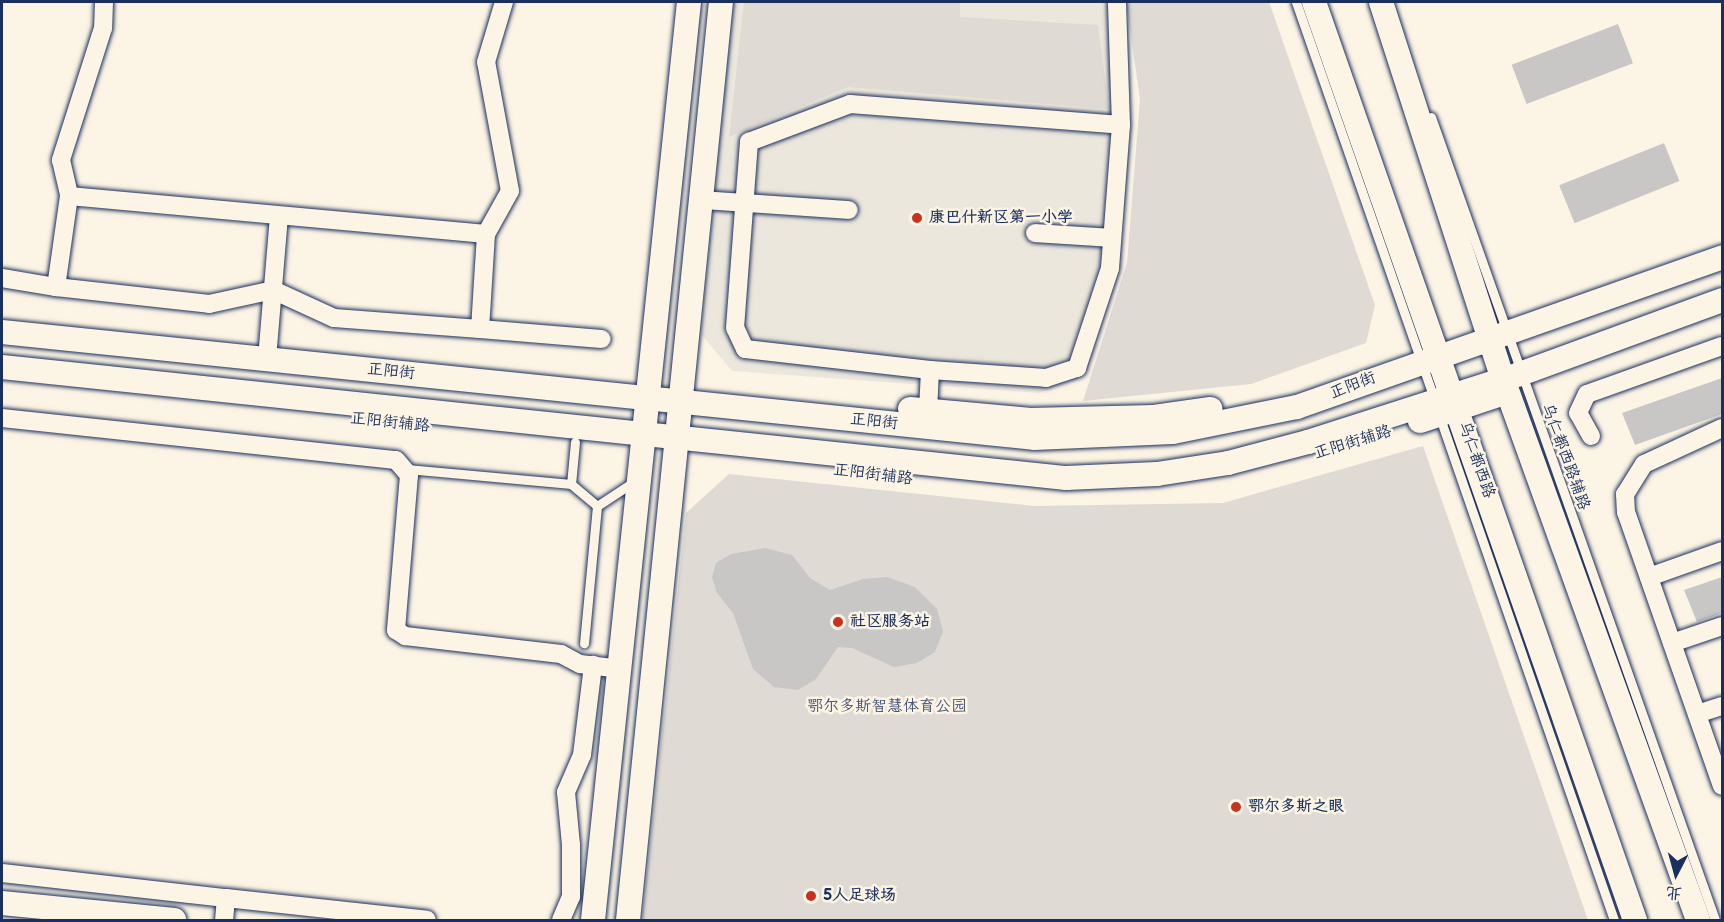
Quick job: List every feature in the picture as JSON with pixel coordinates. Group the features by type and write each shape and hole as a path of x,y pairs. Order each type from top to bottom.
{"main road":[{"path":"593,921 689,2"},
{"path":"628,921 721,2"},
{"name":"乌仁都西路","path":"1314,2 1427,351 1635,921"},
{"path":"1381,2 1698,921"},
{"path":"1496,330 1722,242"},
{"name":"正阳街","path":"2,332 648,391 1034,438 1173,432 1297,406 1427,351 1722,257"},
{"path":"1514,383 1722,300"},
{"path":"2,368 677,447 1066,478 1157,474 1228,463 1446,404 1722,316"},
{"path":"2,318 648,391"},
{"path":"682,396 928,411 1030,420 1154,417 1275,396 1427,351"},
{"name":"正阳街辅路","path":"2,382 575,442 643,442"},
{"path":"2,903 174,921"}],"street":[{"path":"56,287 69,196 61,160 103,28 104,2"},
{"path":"480,329 486,234 510,191 486,62 504,2"},
{"path":"1117,2 1121,125 1110,268 1077,368 1046,378 930,370 745,349 735,328 749,142 850,104 1121,125"},
{"path":"69,196 486,234"},
{"path":"702,200 849,210"},
{"path":"268,347 279,216"},
{"path":"1035,233 1112,238"},
{"path":"2,278 56,287 209,304 273,290 334,318 602,339"},
{"path":"1591,436 1578,413 1587,393 1722,346"},
{"path":"928,411 930,370"},
{"path":"2,418 396,460 409,475 396,630 405,636 561,654 593,665 619,669"},
{"path":"1722,428 1644,464 1625,494 1626,512 1722,786"},
{"path":"1649,576 1722,551"},
{"path":"1672,643 1722,626"},
{"path":"561,921 571,897 571,845 566,792 582,755 593,665"},
{"path":"1697,714 1722,706"},
{"path":"2,873 427,921"},
{"path":"224,921 226,898"}],"lane":[{"path":"1296,2 1427,351"},
{"path":"1391,2 1496,330"},
{"name":"乌仁都西路辅路","path":"1514,383 1715,921"},
{"path":"1446,404 1614,921"},
{"path":"572,484 575,442"},
{"path":"404,469 572,484 597,506"},
{"path":"597,506 639,478"},
{"path":"584,643 597,506"}],"shaded area":[{"name":"康巴什新区第一小学","path":"733,2 1123,2 1128,71 1128,160 1120,266 1077,380 1039,393 732,371 701,334"}],"green space":[{"path":"744,2 960,2 960,17 1098,25 1109,109 848,87 729,137"},
{"path":"1126,2 1269,2 1375,305 1366,343 1251,384 1083,401 1127,263 1140,99"},
{"name":"鄂尔多斯智慧体育公园","path":"1423,446 1588,920 642,920 686,513 729,474 1034,506 1223,503"}],"building":[{"path":"1618,24 1633,63 1527,104 1512,65"},
{"path":"1664,143 1679,181 1575,223 1559,185"},
{"path":"1722,378 1722,414 1635,445 1622,413"},
{"name":"社区服务站","path":"765,548 792,555 810,578 830,590 863,579 887,577 915,587 937,609 943,631 935,652 917,663 894,667 852,648 838,647 816,679 798,690 774,687 753,669 733,613 717,593 712,577 716,563 731,554"},
{"path":"1722,577 1722,613 1697,622 1684,590"}],"place":[{"name":"康巴什新区第一小学","path":"917,218"},
{"name":"社区服务站","path":"838,622"},
{"name":"鄂尔多斯之眼","path":"1236,807"},
{"name":"5人足球场","path":"811,896"}]}
